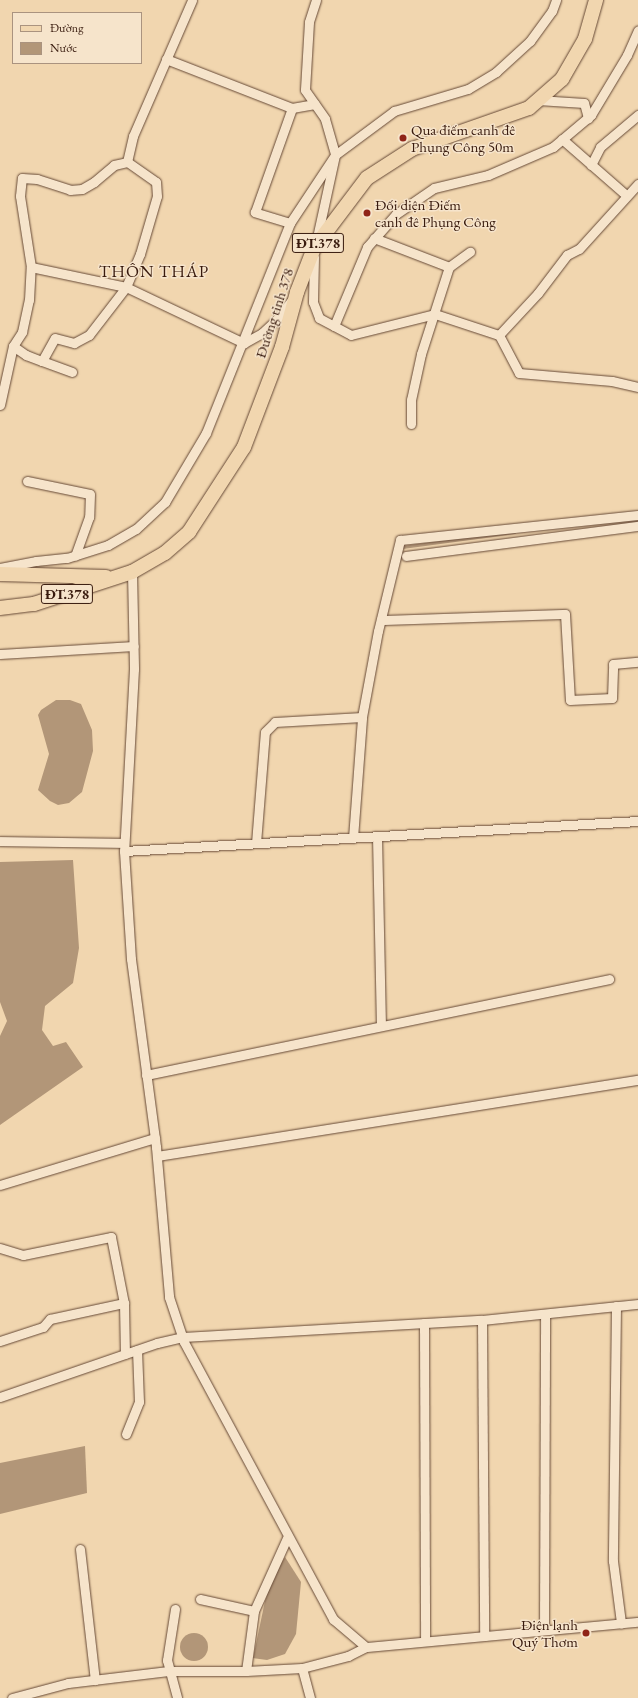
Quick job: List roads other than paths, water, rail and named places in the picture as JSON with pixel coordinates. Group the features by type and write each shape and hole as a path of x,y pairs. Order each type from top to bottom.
{"main road":[{"name":"Đường tỉnh 378","path":"0,608 34,604 132,572 166,553 190,532 244,447 282,347 297,292 314,248 367,178 412,149 474,129 529,108 562,79 585,39 596,0"},
{"path":"0,574 116,578"}],"street":[{"path":"127,162 133,136 192,0"},
{"path":"316,0 309,22 305,90 325,119 335,155 314,248 313,302 319,318 351,335 435,314 499,335 519,373 612,381 638,387"},
{"path":"0,568 75,556 108,545 136,529 165,502 206,433 244,343 290,223 335,155 394,111 468,89 496,72 530,41 552,11 556,0"},
{"path":"334,326 366,247 396,214 434,188 488,175 553,148 588,118 634,49 638,30"},
{"path":"166,59 292,108 315,104"},
{"path":"538,100 584,103 599,102"},
{"path":"584,103 588,118"},
{"path":"290,223 255,212 292,108"},
{"path":"591,165 600,147 638,115"},
{"path":"562,140 627,196"},
{"path":"0,405 14,346 22,332 29,300 31,267 20,196 22,178 37,179 70,190 82,189 94,182 114,164 127,162 156,182 156,196 140,254 126,286 88,335 74,343 55,338 42,361"},
{"path":"499,335 538,293 567,254 579,249 638,184"},
{"path":"374,238 449,267"},
{"path":"411,424 411,400 421,354 449,267 470,252"},
{"path":"31,267 126,286 244,343"},
{"path":"244,343 262,333 277,319 297,292"},
{"path":"14,346 26,355 72,372"},
{"path":"28,481 90,494 89,517 75,556"},
{"path":"353,838 362,717 381,620 400,540 638,515"},
{"path":"406,556 638,526"},
{"path":"132,572 134,646 124,847 131,959 155,1138 169,1297 183,1337 287,1538 333,1619 366,1648"},
{"path":"381,620 565,614 570,700 612,698 612,664 638,662"},
{"path":"0,654 134,646"},
{"path":"256,843 265,732 275,722 362,717"},
{"path":"0,840 124,847 256,843 638,821"},
{"path":"376,836 381,1026"},
{"path":"146,1075 608,980"},
{"path":"157,1156 638,1080"},
{"path":"0,1185 155,1138"},
{"path":"0,1248 23,1255 111,1237 124,1303 126,1354"},
{"path":"0,1341 43,1327 50,1319 124,1303"},
{"path":"0,1397 137,1350 183,1337 482,1320 638,1304"},
{"path":"616,1306 613,1561 621,1623"},
{"path":"544,1630 545,1314"},
{"path":"482,1320 484,1636"},
{"path":"424,1323 425,1641"},
{"path":"126,1434 139,1402 137,1350"},
{"path":"246,1671 254,1611 287,1538"},
{"path":"80,1549 95,1680"},
{"path":"200,1598 254,1611"},
{"path":"176,1609 168,1641 168,1671 177,1698"},
{"path":"12,1698 68,1683 168,1671 246,1671 302,1668 348,1656 366,1648 425,1641 638,1622"},
{"path":"302,1668 310,1698"}],"water":[{"path":"56,700 70,700 81,704 92,730 93,751 82,792 69,803 58,805 50,801 38,790 49,754 38,715 41,710"},
{"path":"73,860 79,948 73,983 45,1006 42,1030 53,1046 66,1042 83,1067 0,1125 0,1036 7,1021 0,1002 0,862"},
{"path":"85,1446 87,1493 0,1514 0,1463"},
{"path":"285,1557 301,1582 296,1634 285,1654 267,1660 253,1658 265,1601 273,1578"},
{"path":"194,1633 204,1637 208,1647 204,1657 194,1661 184,1657 180,1647 184,1637"}],"waterway":[{"path":"402,547 514,532"}],"place":[{"name":"Qua điếm canh đê Phụng Công 50m","path":"403,138"},
{"name":"Đối diện Điếm canh đê Phụng Công","path":"367,213"},
{"name":"Điện lạnh Quý Thơm","path":"586,1633"}],"district":[{"name":"THÔN THÁP","path":"154,272"}]}
